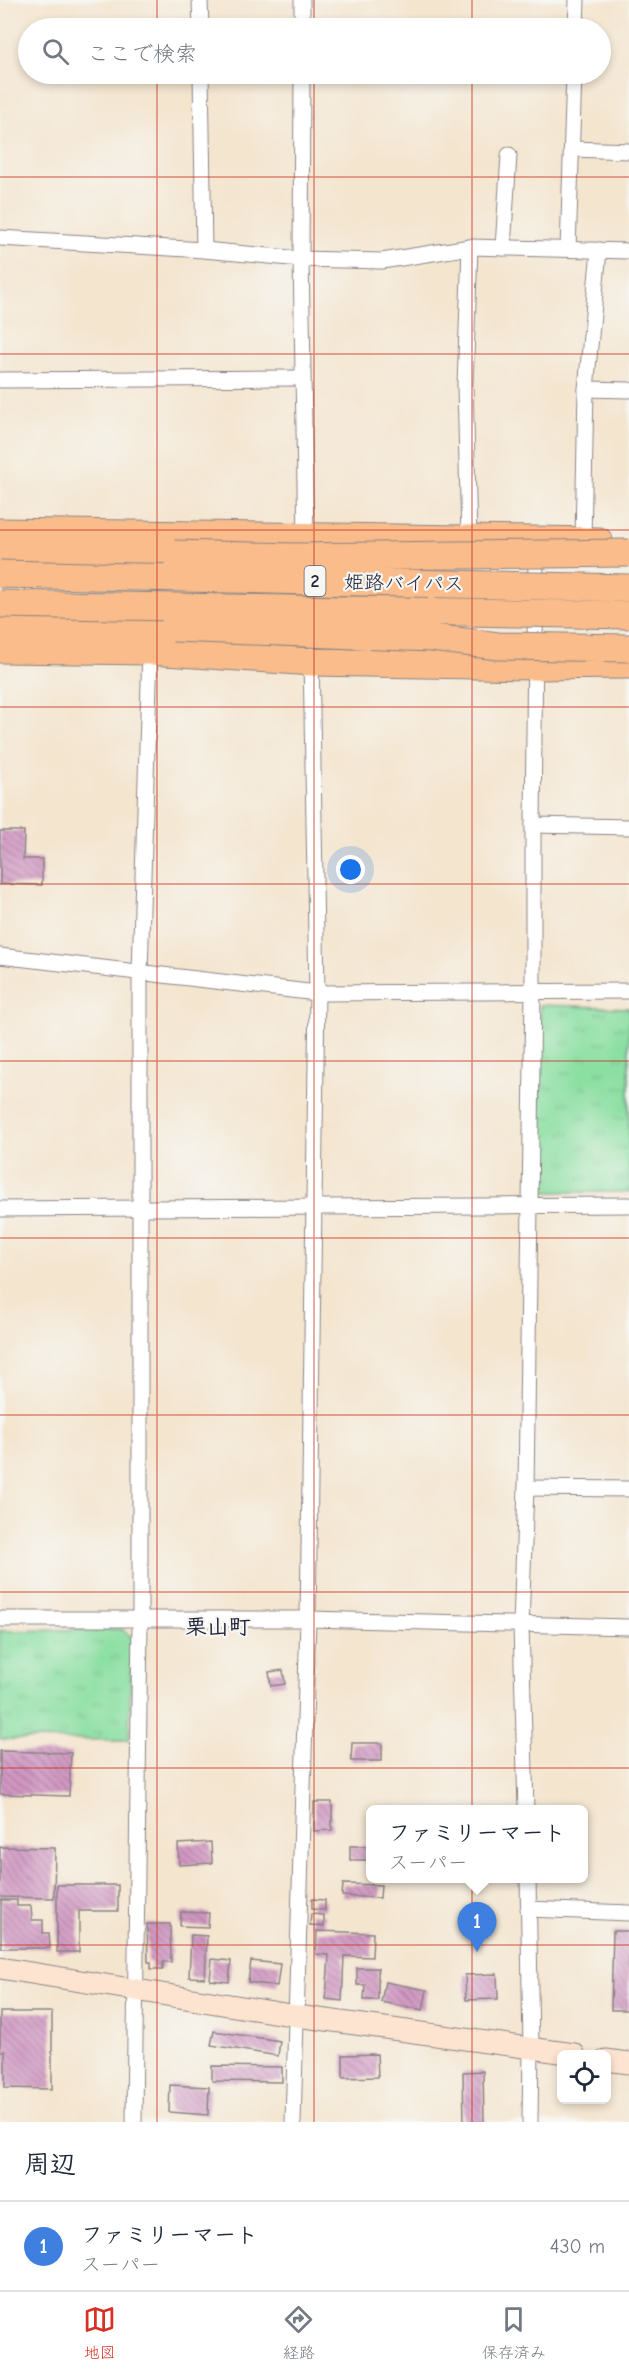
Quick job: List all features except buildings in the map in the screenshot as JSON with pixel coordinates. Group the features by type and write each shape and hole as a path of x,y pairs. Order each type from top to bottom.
{"highway":[{"path":"0,532 306,535 629,542"},
{"path":"0,551 295,557 629,553"},
{"path":"441,555 531,565 629,568"},
{"name":"姫路バイパス","path":"0,574 629,588"},
{"name":"姫路バイパス","path":"0,604 629,615"},
{"path":"0,627 172,628 432,638 498,646 629,648"},
{"path":"432,638 501,634 629,634"},
{"path":"0,650 150,651 312,662 534,666 629,665"}],"street":[{"path":"200,0 201,18"},
{"path":"302,0 302,18"},
{"path":"576,18 577,0"},
{"path":"201,84 204,250"},
{"path":"293,2122 308,1619 317,993 312,662 302,378 302,84"},
{"path":"568,249 574,84"},
{"path":"572,149 629,151"},
{"path":"503,248 509,155"},
{"path":"0,238 204,250 301,259 382,261 470,248 629,251"},
{"path":"469,538 465,385 470,248"},
{"path":"583,541 586,389 599,250"},
{"path":"0,381 302,378"},
{"path":"586,389 629,390"},
{"path":"526,1805 521,1624 526,1488 534,991 532,825 536,540"},
{"path":"134,2122 140,1620 140,972 150,651"},
{"path":"532,825 629,827"},
{"path":"0,956 317,993 629,991"},
{"path":"0,1209 629,1205"},
{"path":"526,1488 629,1489"},
{"path":"0,1619 308,1619 629,1627"},
{"path":"528,1883 530,2122"},
{"path":"528,1909 629,1913"},
{"path":"0,1968 297,2016 557,2052"},
{"path":"611,2061 629,2063"}],"green space":[{"path":"540,1005 629,1008 629,1192 539,1192"},
{"path":"122,1629 132,1637 129,1740 0,1739 0,1631"}],"place":[{"name":"ファミリーマート","path":"477,1952"}],"district":[{"name":"栗山町","path":"218,1627"}]}
